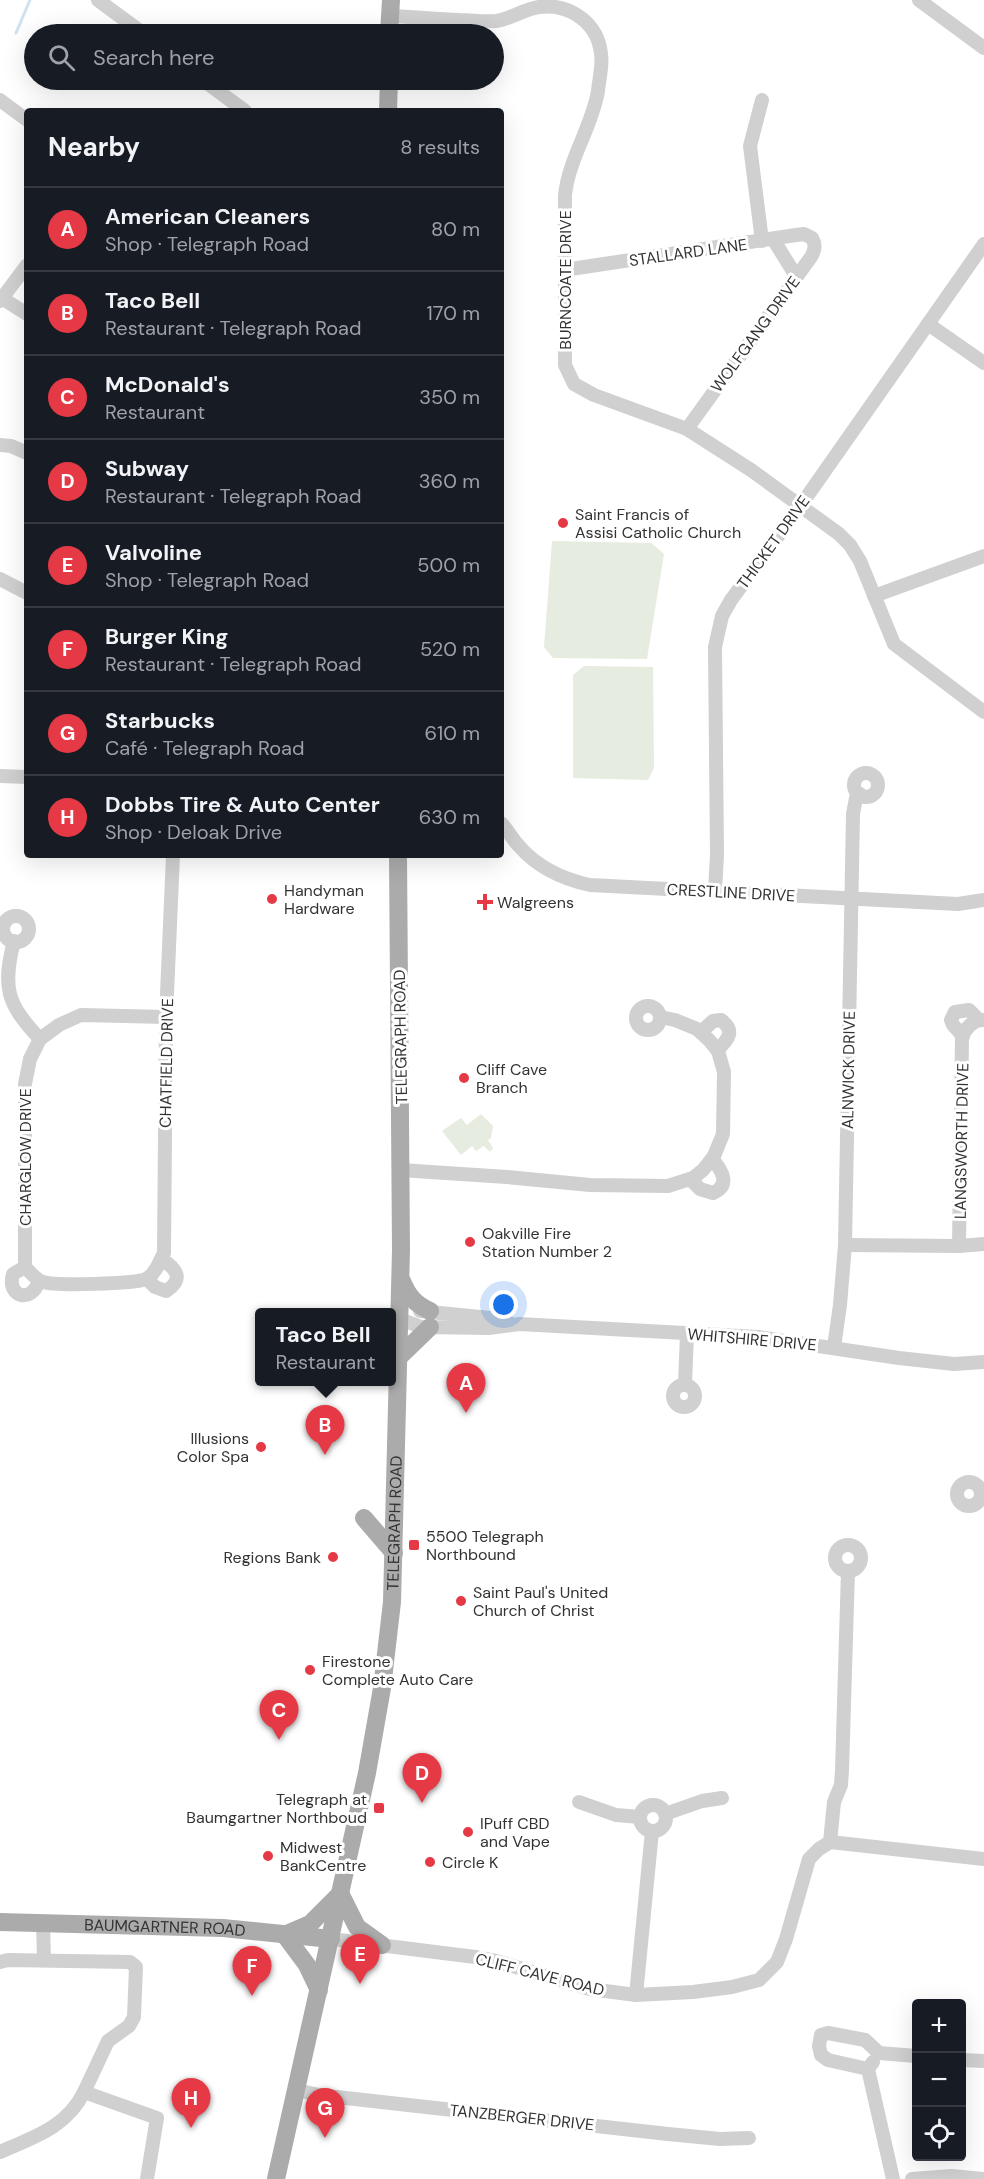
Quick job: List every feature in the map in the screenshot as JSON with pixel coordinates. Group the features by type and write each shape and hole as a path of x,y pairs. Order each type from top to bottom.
{"main road":[{"path":"388,90 388,108"},
{"name":"TELEGRAPH ROAD","path":"276,2179 367,1773 382,1688 392,1602 401,1276 398,858"},
{"path":"399,1357 430,1319 408,1295 401,1276"},
{"path":"364,1518 394,1553"},
{"path":"319,1990 307,1965 284,1934 310,1924 340,1893 357,1927 382,1945"},
{"name":"BAUMGARTNER ROAD","path":"0,1922 208,1928 330,1939"}],"street":[{"path":"98,0 130,24"},
{"path":"919,0 984,48"},
{"name":"BURNCOATE DRIVE","path":"390,17 496,21 538,7 552,6 568,10 581,17 592,28 602,56 594,107 566,180 565,365 574,384 594,395 687,429 751,470 839,534 850,545 864,569 894,644 984,712"},
{"path":"217,90 241,108"},
{"path":"0,100 24,118"},
{"path":"762,100 750,146 767,240 796,276"},
{"name":"STALLARD LANE","path":"564,270 804,234 812,238"},
{"name":"WOLFGANG DRIVE","path":"687,429 815,250 812,238"},
{"name":"THICKET DRIVE","path":"715,890 717,856 716,647 722,616 731,600 801,505 984,244"},
{"path":"24,269 1,298 24,312"},
{"path":"928,324 984,363"},
{"path":"0,445 11,446 24,452"},
{"path":"874,596 984,556"},
{"path":"0,579 24,591"},
{"path":"0,776 24,777"},
{"name":"ALNWICK DRIVE","path":"834,1347 845,1245 853,814 856,798 860,794"},
{"name":"CRESTLINE DRIVE","path":"504,827 530,857 548,871 571,881 590,885 958,904 984,900"},
{"name":"CHATFIELD DRIVE","path":"39,1281 50,1284 107,1283 154,1269 164,1252 166,1017 173,858"},
{"path":"14,942 8,983 14,1006 24,1022 40,1039 59,1025 81,1015 166,1017"},
{"name":"LANGSWORTH DRIVE","path":"963,1036 951,1020 955,1012 969,1010 982,1020"},
{"path":"400,1170 590,1185 668,1186 690,1179 703,1170 712,1159 723,1134 724,1072 717,1050 700,1032 675,1020 660,1017"},
{"path":"700,1032 713,1021 721,1020 728,1024 730,1033 728,1040 717,1050"},
{"name":"LANGSWORTH DRIVE","path":"959,1246 963,1036 969,1025 982,1020"},
{"name":"CHARGLOW DRIVE","path":"39,1281 32,1294 17,1293 12,1285 14,1274 25,1267 25,1084 30,1059 40,1039"},
{"path":"690,1179 700,1189 713,1193 721,1190 724,1174 712,1159"},
{"path":"845,1245 959,1246 984,1244"},
{"path":"25,1267 39,1281"},
{"name":"WHITSHIRE DRIVE","path":"400,1319 421,1310 430,1319 489,1328 519,1324 758,1337 899,1358 954,1364 984,1362"},
{"path":"686,1385 687,1333"},
{"path":"848,1571 842,1770 841,1785 834,1802 830,1842 984,1858"},
{"path":"665,1814 702,1801 722,1798"},
{"path":"579,1802 616,1815 640,1817"},
{"path":"659,1807 665,1814 662,1828 652,1831 643,1827 640,1817 645,1808 659,1807"},
{"path":"636,1995 652,1831"},
{"name":"CLIFF CAVE ROAD","path":"330,1939 496,1961 590,1989 636,1995 732,1987 759,1980 777,1962 809,1859 830,1842"},
{"path":"43,1923 44,1960"},
{"path":"0,1962 8,1960 130,1962 136,1967 134,2017 129,2026 108,2041 84,2092 69,2115 41,2135 0,2152"},
{"path":"868,2069 828,2060 821,2055 819,2046 822,2036 828,2033 865,2040 879,2053 912,2056"},
{"path":"879,2053 868,2069 893,2179"},
{"path":"966,2060 984,2061"},
{"name":"TANZBERGER DRIVE","path":"296,2090 319,2095 689,2136 720,2139 749,2138"},
{"path":"84,2092 157,2118 147,2179"},
{"path":"912,2179 952,2176 983,2179"}],"shaded area":[{"path":"552,541 651,543 664,554 647,659 553,658 544,647"},
{"path":"584,666 653,667 654,768 648,780 573,778 573,675"},
{"path":"481,1114 493,1126 491,1138 488,1140 493,1148 490,1152 484,1146 476,1151 472,1146 461,1155 442,1131 461,1118 467,1125"}],"waterway":[{"path":"16,33 30,0"}],"place":[{"name":"Saint Francis of Assisi Catholic Church","path":"563,523"},
{"name":"Handyman Hardware","path":"272,899"},
{"name":"Walgreens","path":"485,902"},
{"name":"Cliff Cave Branch","path":"464,1078"},
{"name":"Oakville Fire Station Number 2","path":"470,1242"},
{"name":"American Cleaners","path":"466,1413"},
{"name":"Illusions Color Spa","path":"261,1447"},
{"name":"Taco Bell","path":"325,1455"},
{"name":"5500 Telegraph Northbound","path":"414,1545"},
{"name":"Regions Bank","path":"333,1557"},
{"name":"Saint Paul's United Church of Christ","path":"461,1601"},
{"name":"Firestone Complete Auto Care","path":"310,1670"},
{"name":"McDonald's","path":"279,1740"},
{"name":"Subway","path":"422,1803"},
{"name":"Telegraph at Baumgartner Northboud","path":"379,1808"},
{"name":"IPuff CBD and Vape","path":"468,1832"},
{"name":"Midwest BankCentre","path":"268,1856"},
{"name":"Circle K","path":"430,1862"},
{"name":"Valvoline","path":"360,1984"},
{"name":"Burger King","path":"252,1996"},
{"name":"Dobbs Tire & Auto Center","path":"191,2128"},
{"name":"Starbucks","path":"325,2138"}]}
